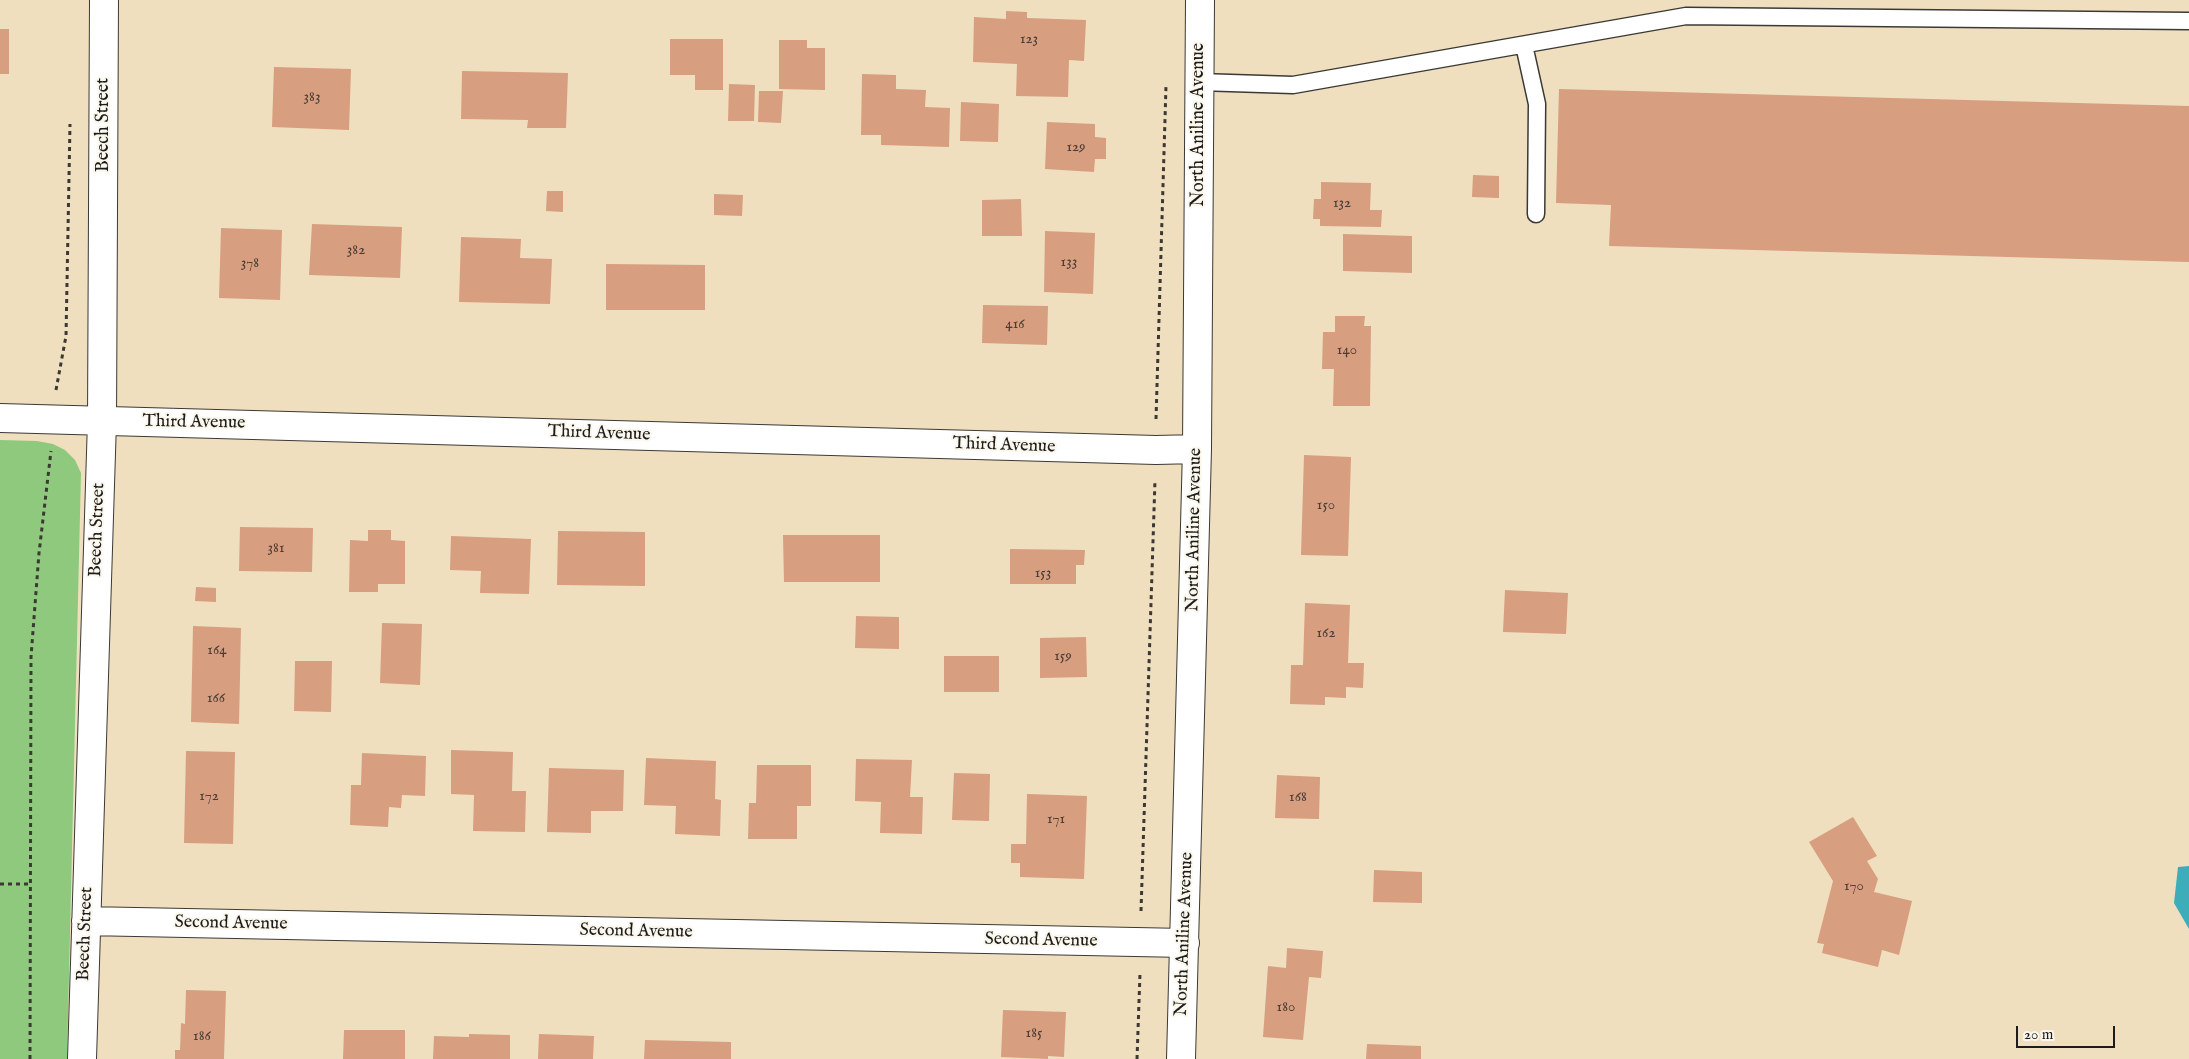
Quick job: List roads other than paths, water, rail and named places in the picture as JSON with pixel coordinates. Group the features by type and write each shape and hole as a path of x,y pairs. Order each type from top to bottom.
{"street":[{"name":"Beech Street","path":"82,1059 102,421 104,0"},
{"name":"North Aniline Avenue","path":"1181,1059 1197,449 1200,0"},
{"name":"Third Avenue","path":"0,418 1156,450 1197,449"},
{"name":"Second Avenue","path":"86,921 1185,943"}],"lane":[{"path":"1199,82 1293,85 1686,16 2189,21"},
{"path":"1524,45 1537,104 1536,214"}],"water":[{"path":"2189,866 2189,929 2174,903 2178,867"}]}
